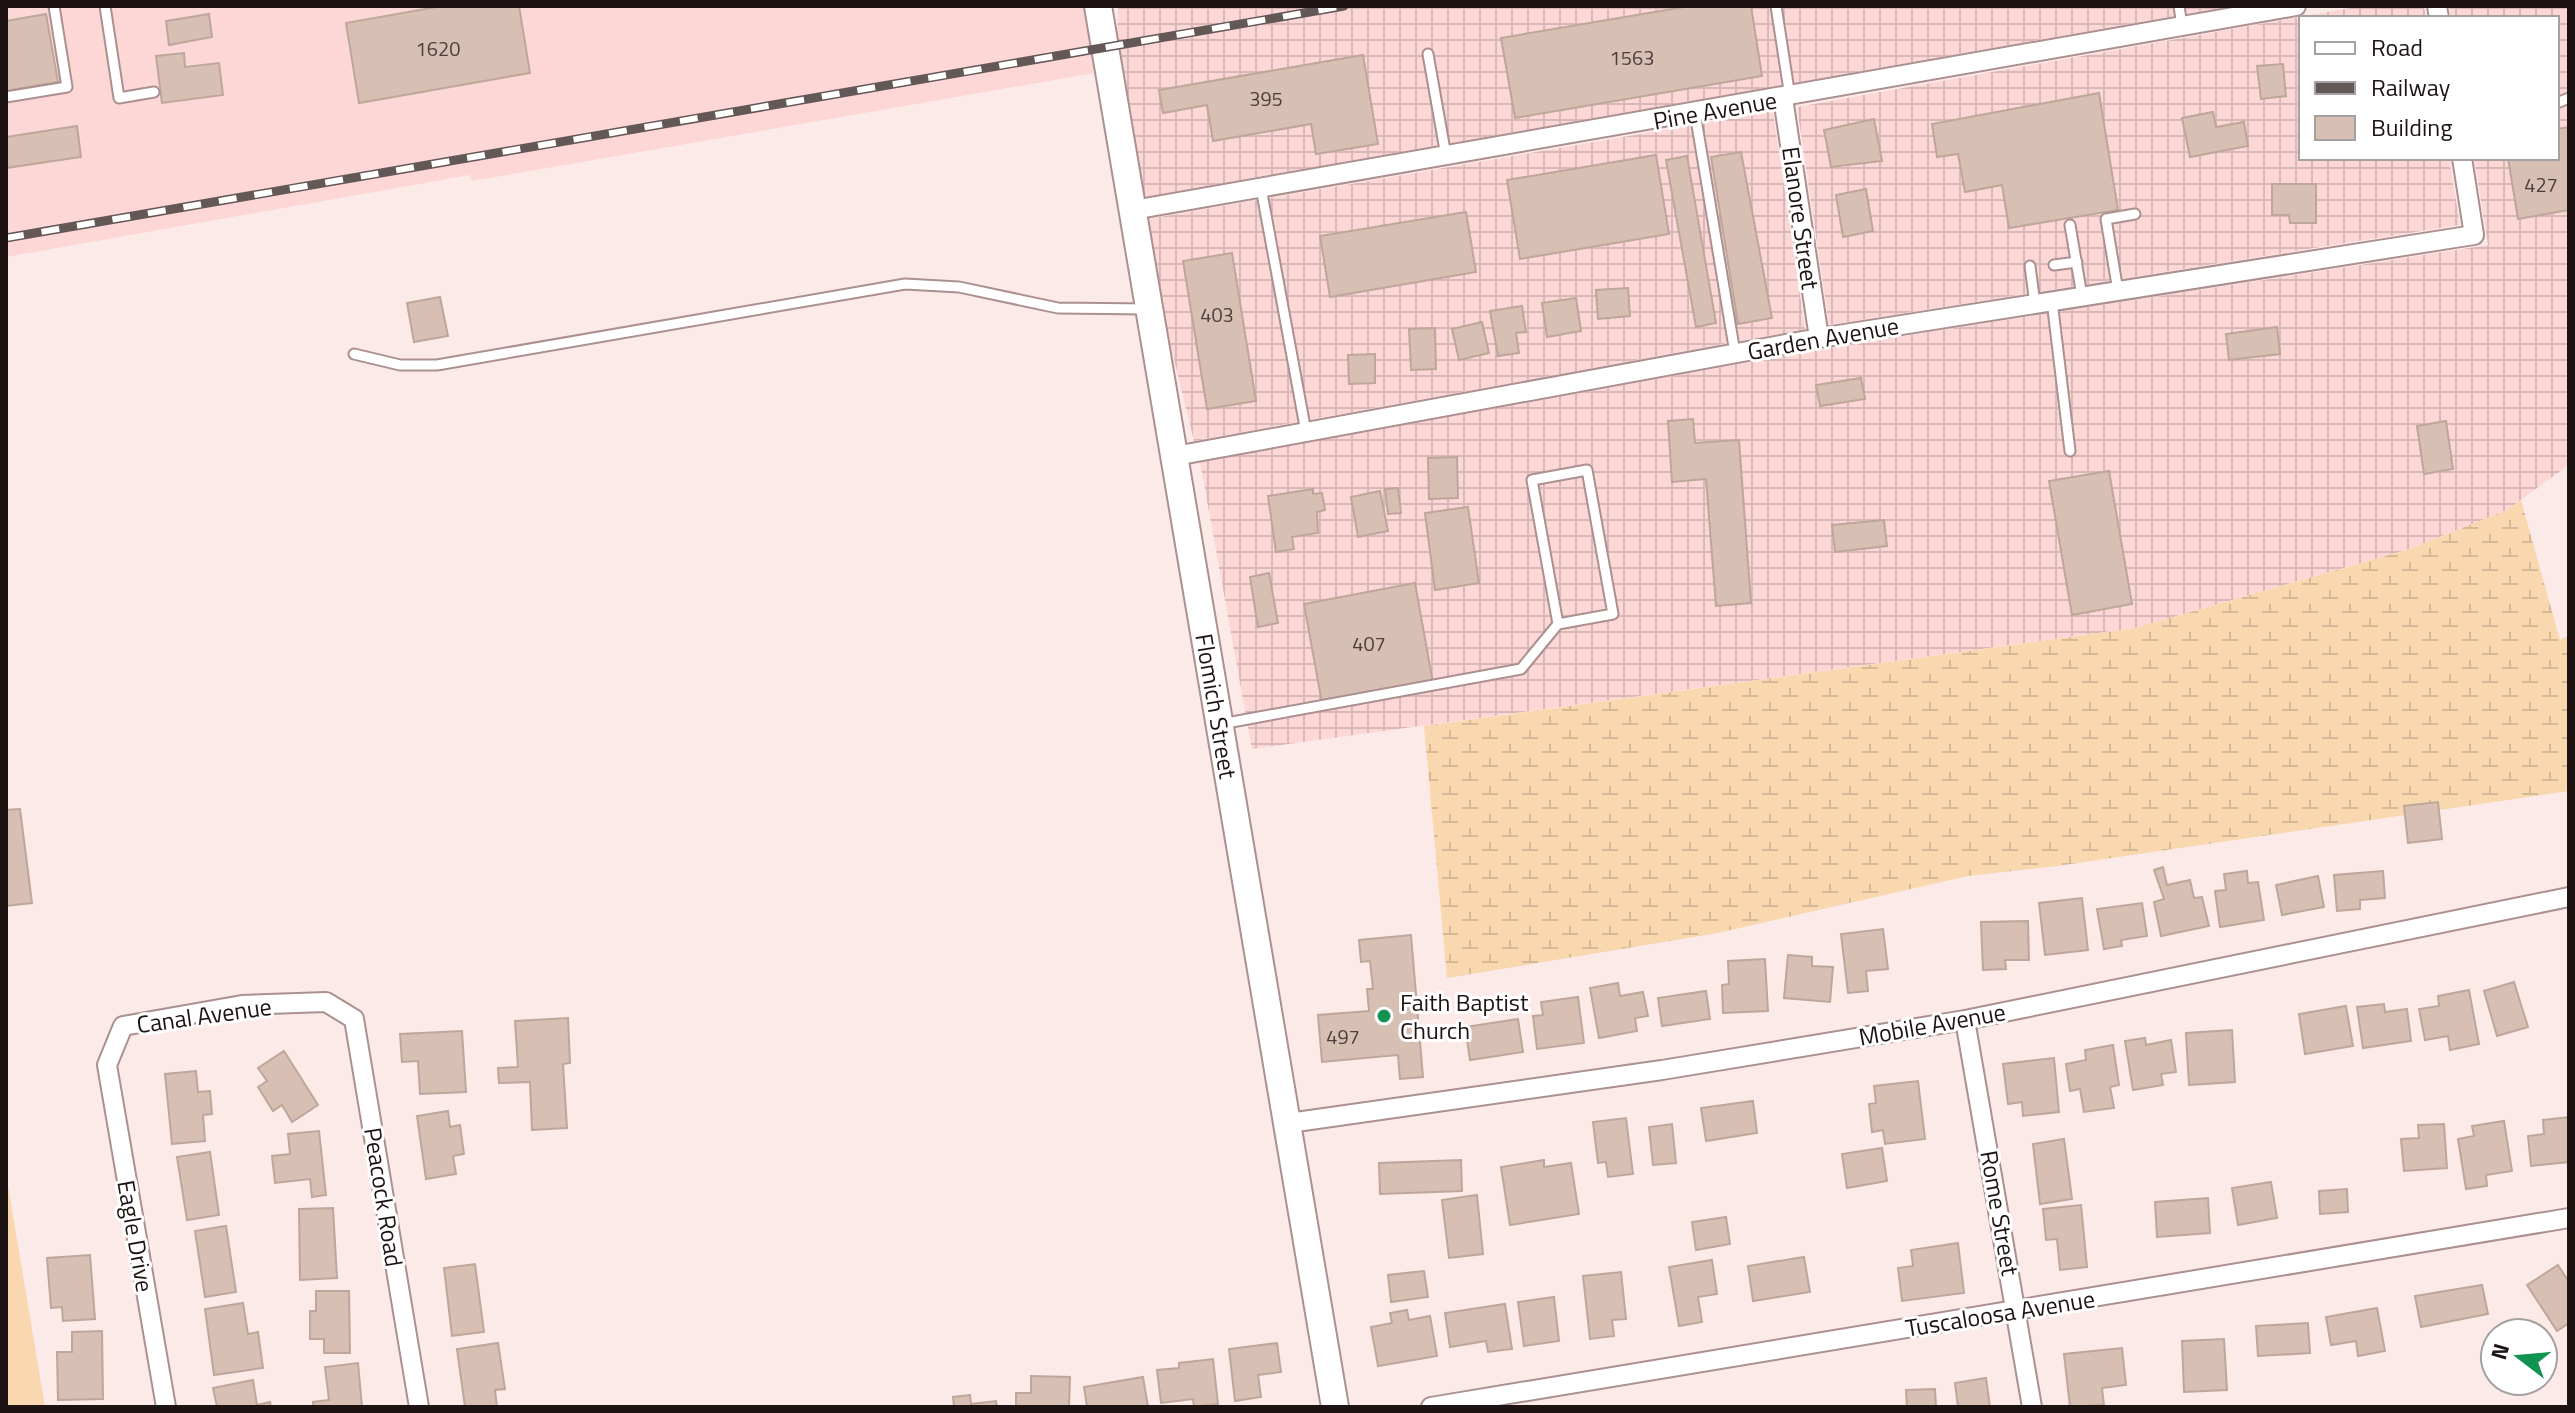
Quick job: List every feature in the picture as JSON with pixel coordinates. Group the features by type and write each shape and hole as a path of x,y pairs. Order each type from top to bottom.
{"street":[{"name":"Flomich Street","path":"1098,6 1102,47 1150,309 1335,1407"},
{"name":"Pine Avenue","path":"1133,210 2182,27 2228,12 2285,7"},
{"name":"Elanore Street","path":"1787,97 1819,338"},
{"name":"Garden Avenue","path":"1175,456 1819,338 2474,235 2462,160"},
{"name":"Mobile Avenue","path":"1289,1123 1662,1070 1965,1020 2569,897"},
{"name":"Canal Avenue","path":"107,1065 123,1026 242,1005 326,1002"},
{"name":"Peacock Road","path":"326,1002 354,1019 419,1407"},
{"name":"Rome Street","path":"1965,1020 2032,1407"},
{"name":"Eagle Drive","path":"107,1065 166,1407"},
{"name":"Tuscaloosa Avenue","path":"1431,1407 2569,1218"}],"lane":[{"path":"6,97 67,87 54,6"},
{"path":"105,6 119,98 154,92"},
{"path":"1776,6 1787,97"},
{"path":"2179,6 2182,27"},
{"path":"1428,54 1446,156"},
{"path":"1695,113 1735,353"},
{"path":"1261,188 1306,432"},
{"path":"2118,291 2106,219 2135,214"},
{"path":"2070,225 2082,296"},
{"path":"2054,265 2077,262"},
{"path":"2030,266 2044,302 2070,451"},
{"path":"354,354 400,365 437,365 905,284 959,287 1058,308 1150,309"},
{"path":"1221,724 1521,669 1558,624 1613,614 1587,470 1532,480 1558,624"}],"shaded area":[{"path":"6,6 1085,6 1095,73 472,181 470,175 6,257"},
{"path":"1118,6 2232,6 1144,197 1117,46"},
{"path":"2361,6 2424,6 2426,16 2305,16"},
{"path":"2449,6 2569,6 2569,465 2507,510 2410,549 2135,628 1252,749 1200,462 1833,347 2488,245 2474,160 2559,160 2559,16 2451,16"},
{"path":"2299,17 2299,160 2449,160 2460,225 1829,325 1797,107"},
{"path":"1773,111 1805,329 1194,441 1166,327 1148,219"}],"green space":[{"path":"2521,500 2560,640 2569,635 2569,791 2057,866 1968,876 1718,933 1447,978 1424,726 2135,628 2410,549 2507,510"},
{"path":"6,1174 45,1407 6,1407"}],"building":[{"path":"442,6 519,6 530,73 359,103 346,23"},
{"path":"1690,6 1751,6 1762,76 1515,118 1501,38"},
{"path":"46,14 58,82 6,91 6,21"},
{"path":"209,14 212,37 169,45 166,21"},
{"path":"184,53 185,67 219,63 223,95 162,103 156,56"},
{"path":"1363,55 1378,144 1316,154 1311,124 1213,141 1207,105 1163,113 1159,90"},
{"path":"2283,64 2286,96 2261,99 2257,66"},
{"path":"2099,93 2118,210 2009,228 2002,185 1965,192 1958,154 1937,157 1932,124"},
{"path":"2213,112 2216,127 2244,122 2248,146 2190,157 2182,118"},
{"path":"1874,119 1882,161 1831,167 1824,130"},
{"path":"77,126 81,157 6,168 6,137"},
{"path":"2569,127 2569,210 2518,219 2508,160 2559,160 2559,129"},
{"path":"1741,152 1772,318 1738,324 1711,157"},
{"path":"1656,155 1669,234 1520,259 1507,180"},
{"path":"1687,156 1716,323 1696,327 1666,160"},
{"path":"2272,184 2316,184 2316,223 2290,223 2289,215 2272,215"},
{"path":"1866,189 1873,231 1843,237 1836,195"},
{"path":"1466,212 1476,272 1330,297 1320,236"},
{"path":"1232,253 1256,401 1207,409 1183,261"},
{"path":"1628,288 1630,316 1598,319 1596,290"},
{"path":"440,297 448,336 414,342 407,303"},
{"path":"1576,298 1581,331 1547,337 1542,303"},
{"path":"1522,306 1526,332 1516,333 1519,353 1498,356 1490,311"},
{"path":"1482,322 1489,353 1459,360 1452,329"},
{"path":"2277,327 2280,354 2229,360 2226,334"},
{"path":"1435,328 1436,369 1411,370 1409,329"},
{"path":"1375,354 1375,383 1349,384 1348,355"},
{"path":"1861,378 1865,399 1820,406 1816,385"},
{"path":"1693,419 1695,443 1739,440 1751,603 1716,606 1706,479 1672,482 1668,421"},
{"path":"2446,421 2453,469 2424,474 2417,426"},
{"path":"1457,457 1458,498 1429,499 1428,458"},
{"path":"2109,471 2132,604 2072,615 2049,481"},
{"path":"1398,488 1401,513 1388,514 1385,489"},
{"path":"1313,489 1313,494 1322,493 1325,510 1317,512 1318,533 1292,537 1294,549 1276,552 1268,496"},
{"path":"1380,491 1388,531 1358,537 1351,497"},
{"path":"1468,507 1479,583 1435,590 1425,513"},
{"path":"1884,520 1887,546 1835,552 1832,525"},
{"path":"1269,573 1278,623 1258,627 1250,577"},
{"path":"1415,583 1433,683 1322,703 1304,604"},
{"path":"2438,802 2442,839 2408,843 2404,806"},
{"path":"20,809 32,903 6,906 6,810"},
{"path":"2163,867 2167,885 2190,880 2194,898 2202,897 2209,926 2161,936 2154,902 2164,899 2154,870"},
{"path":"2247,871 2248,883 2258,882 2264,920 2220,927 2215,891 2226,890 2224,874"},
{"path":"2383,871 2385,898 2360,900 2360,909 2337,911 2334,875"},
{"path":"2318,876 2324,907 2282,915 2276,885"},
{"path":"2082,898 2088,950 2045,955 2039,903"},
{"path":"2142,903 2147,936 2121,940 2122,946 2104,949 2097,909"},
{"path":"2028,921 2029,960 2005,960 2006,969 1983,970 1981,922"},
{"path":"1883,929 1888,969 1866,971 1868,991 1848,993 1841,934"},
{"path":"1411,935 1423,1077 1400,1079 1398,1055 1322,1062 1318,1015 1369,1011 1367,989 1373,989 1370,961 1361,962 1359,940"},
{"path":"1788,955 1812,957 1812,966 1833,967 1830,1002 1784,998"},
{"path":"1765,959 1768,1011 1723,1013 1722,985 1729,984 1728,961"},
{"path":"2514,982 2528,1027 2497,1036 2484,991"},
{"path":"1618,983 1620,996 1643,992 1648,1016 1635,1018 1637,1031 1599,1038 1590,988"},
{"path":"2469,990 2479,1044 2450,1050 2448,1036 2425,1040 2419,1009 2439,1006 2438,996"},
{"path":"1706,991 1710,1019 1662,1026 1658,998"},
{"path":"1578,997 1584,1043 1537,1049 1533,1016 1543,1015 1541,1002"},
{"path":"2384,1004 2385,1012 2407,1009 2411,1041 2363,1048 2357,1007"},
{"path":"2346,1006 2353,1046 2305,1054 2299,1014"},
{"path":"568,1018 570,1063 563,1064 567,1128 532,1130 530,1082 499,1083 498,1068 518,1067 515,1021"},
{"path":"1518,1019 1523,1052 1470,1060 1465,1027"},
{"path":"2232,1030 2235,1082 2189,1085 2186,1033"},
{"path":"462,1031 466,1092 420,1094 418,1061 402,1062 400,1034"},
{"path":"2145,1038 2146,1045 2171,1040 2176,1072 2161,1074 2163,1085 2133,1090 2125,1041"},
{"path":"2113,1045 2119,1085 2110,1087 2114,1108 2084,1112 2080,1089 2070,1091 2066,1064 2086,1060 2085,1050"},
{"path":"284,1051 318,1105 292,1122 282,1105 273,1111 258,1087 267,1081 258,1068"},
{"path":"2054,1058 2059,1112 2023,1116 2022,1102 2008,1104 2003,1064"},
{"path":"196,1071 198,1092 210,1091 212,1114 203,1115 205,1141 172,1144 165,1074"},
{"path":"1918,1081 1925,1139 1885,1144 1883,1130 1872,1132 1869,1104 1876,1103 1874,1086"},
{"path":"1753,1101 1757,1133 1706,1141 1701,1108"},
{"path":"448,1111 450,1127 460,1125 464,1154 453,1156 456,1174 426,1179 417,1116"},
{"path":"2569,1117 2569,1162 2531,1166 2528,1136 2544,1134 2543,1120"},
{"path":"1626,1118 1633,1174 1608,1177 1606,1162 1598,1163 1593,1122"},
{"path":"2504,1121 2512,1171 2486,1175 2487,1186 2466,1189 2458,1139 2474,1136 2472,1126"},
{"path":"1672,1124 1676,1163 1653,1165 1649,1127"},
{"path":"2444,1124 2447,1168 2404,1171 2401,1139 2419,1138 2418,1125"},
{"path":"319,1131 326,1195 312,1197 310,1179 275,1183 272,1156 290,1154 288,1134"},
{"path":"2064,1139 2072,1199 2040,1204 2033,1144"},
{"path":"1882,1148 1887,1181 1847,1188 1842,1154"},
{"path":"210,1152 219,1215 187,1220 177,1157"},
{"path":"1461,1160 1462,1191 1380,1194 1379,1163"},
{"path":"1544,1160 1544,1167 1571,1163 1579,1214 1510,1225 1501,1167"},
{"path":"2271,1182 2277,1218 2238,1225 2232,1188"},
{"path":"2347,1189 2348,1212 2320,1214 2319,1191"},
{"path":"1477,1195 1483,1254 1449,1258 1442,1200"},
{"path":"2208,1198 2210,1233 2157,1237 2155,1202"},
{"path":"2081,1205 2087,1267 2060,1270 2057,1239 2046,1240 2043,1209"},
{"path":"333,1208 337,1278 300,1280 299,1209"},
{"path":"1726,1217 1730,1244 1696,1250 1692,1222"},
{"path":"226,1226 236,1292 205,1297 195,1231"},
{"path":"1958,1243 1964,1293 1902,1301 1898,1268 1913,1266 1911,1250"},
{"path":"90,1255 95,1319 63,1321 62,1307 51,1308 47,1258"},
{"path":"1804,1257 1810,1292 1753,1301 1748,1266"},
{"path":"1712,1260 1717,1294 1698,1297 1702,1322 1679,1326 1669,1267"},
{"path":"475,1264 484,1332 452,1336 444,1268"},
{"path":"2558,1265 2569,1282 2569,1323 2559,1330 2559,1317 2548,1317 2527,1285"},
{"path":"1424,1271 1428,1297 1391,1302 1388,1275"},
{"path":"1621,1272 1626,1319 1612,1320 1614,1336 1590,1339 1583,1276"},
{"path":"2482,1285 2488,1314 2421,1327 2415,1296"},
{"path":"316,1291 349,1291 350,1353 324,1353 324,1339 310,1339 310,1311 316,1311"},
{"path":"1554,1297 1559,1341 1524,1346 1518,1302"},
{"path":"243,1303 248,1334 258,1332 263,1368 214,1375 205,1309"},
{"path":"1505,1304 1512,1349 1488,1352 1486,1341 1450,1347 1445,1313"},
{"path":"2377,1308 2385,1351 2358,1356 2356,1341 2331,1345 2326,1317"},
{"path":"1407,1310 1409,1320 1430,1316 1437,1356 1378,1366 1371,1327 1392,1323 1390,1313"},
{"path":"2308,1323 2310,1353 2258,1356 2256,1326"},
{"path":"102,1331 103,1399 58,1400 57,1352 72,1352 72,1332"},
{"path":"2224,1339 2227,1390 2184,1392 2182,1341"},
{"path":"498,1343 505,1389 495,1390 497,1407 465,1407 457,1349"},
{"path":"1277,1343 1281,1372 1258,1375 1261,1397 1235,1401 1229,1349"},
{"path":"2122,1348 2126,1385 2102,1388 2104,1405 2070,1407 2064,1354"},
{"path":"1213,1359 1218,1404 1194,1407 1193,1399 1161,1403 1157,1370 1179,1368 1179,1363"},
{"path":"358,1363 362,1407 313,1407 313,1402 329,1400 325,1367"},
{"path":"1031,1376 1070,1377 1069,1407 1016,1407 1016,1393 1031,1393"},
{"path":"1143,1377 1148,1407 1087,1407 1084,1387"},
{"path":"1986,1378 1990,1407 1958,1407 1955,1383"},
{"path":"253,1380 257,1405 270,1402 271,1407 217,1407 213,1388"},
{"path":"1935,1389 1936,1407 1907,1407 1906,1390"},
{"path":"970,1395 971,1404 996,1401 997,1407 954,1407 953,1397"}],"railway":[{"path":"6,238 1344,6"}],"place":[{"name":"Faith Baptist Church","path":"1384,1016"}]}
